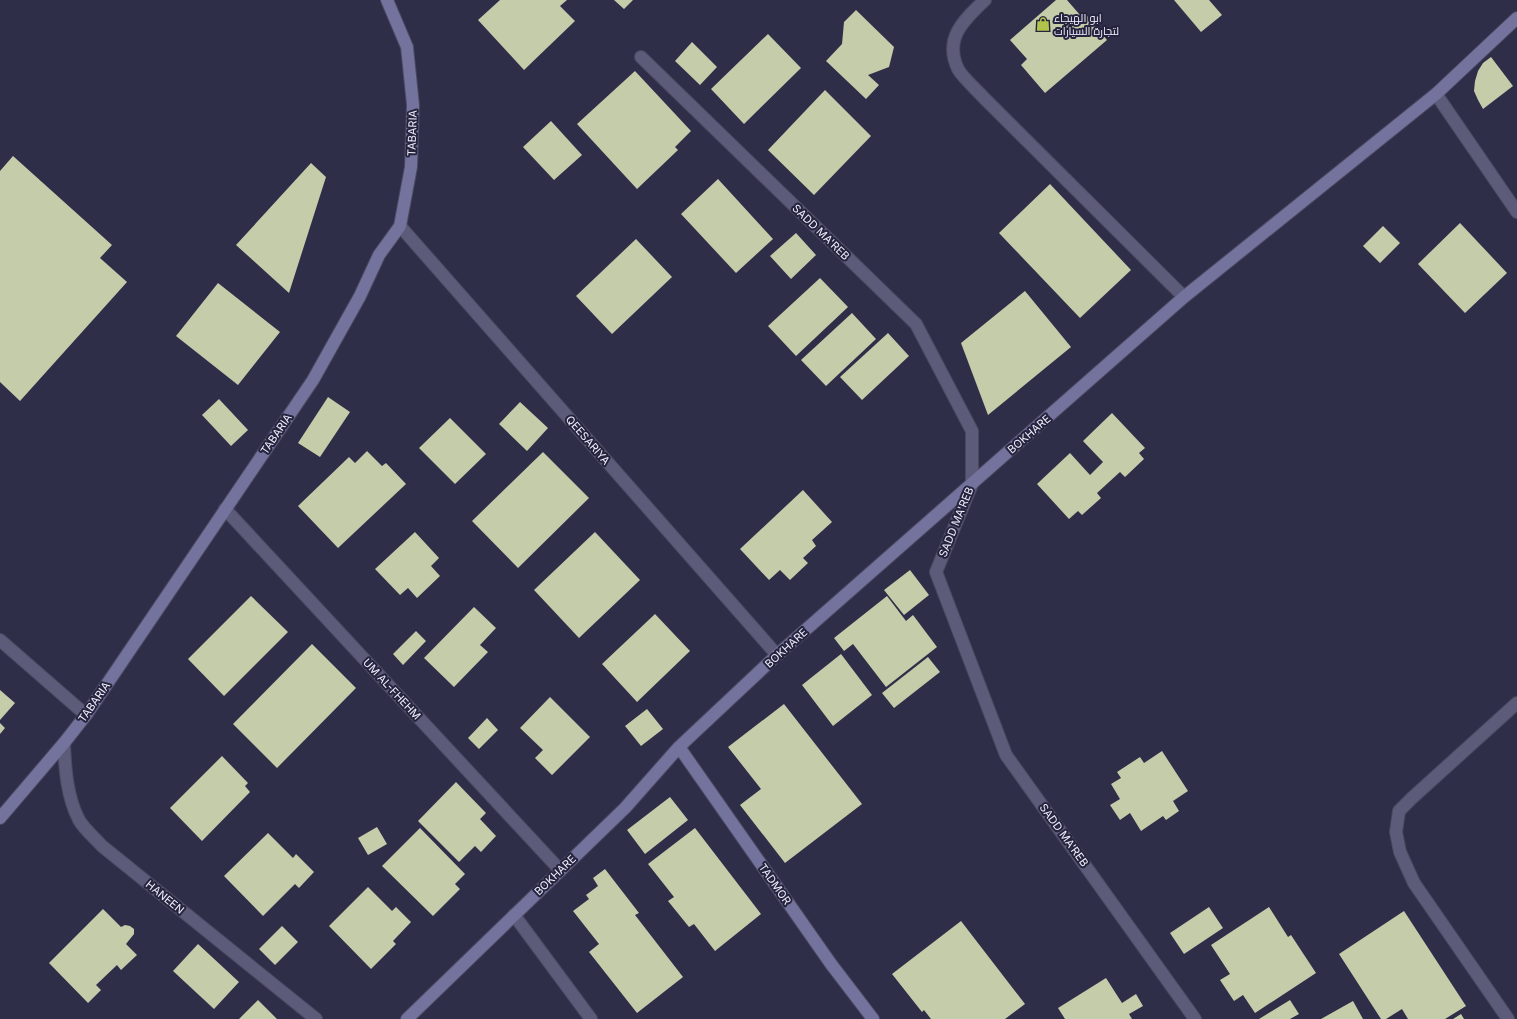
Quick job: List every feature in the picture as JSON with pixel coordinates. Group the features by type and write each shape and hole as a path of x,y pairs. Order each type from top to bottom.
{"street":[{"name":"TABARIA","path":"0,818 86,715 313,380 360,296 379,255 400,226 411,167 413,105 407,47 387,0"},
{"path":"985,0 960,25 954,39 953,54 958,69 985,99 1184,297"},
{"name":"BOKHARE","path":"406,1019 625,808 679,747 777,655 1184,297 1436,94 1517,18"},
{"name":"SADD MA'REB","path":"641,57 916,324 972,431 972,484 936,572 1006,755 1195,1019"},
{"path":"1436,94 1517,212"},
{"name":"QEESARIYA","path":"400,226 777,655"},
{"name":"UM AL-FHEHM","path":"225,509 560,870"},
{"path":"0,640 86,715"},
{"path":"1508,1019 1414,882 1400,852 1396,832 1399,811 1517,703"},
{"name":"HANEEN","path":"64,743 65,770 70,793 79,821 102,846 316,1019"},
{"name":"TADMOR","path":"679,747 831,964 873,1019"},
{"path":"514,915 591,1019"}],"building":[{"path":"500,0 567,0 560,6 575,21 524,70 478,20"},
{"path":"614,0 633,0 624,9"},
{"path":"1056,0 1067,0 1080,15 1084,12 1107,40 1045,93 1021,65 1027,59 1010,40"},
{"path":"1174,0 1209,0 1222,15 1201,32"},
{"path":"856,10 894,47 889,67 868,75 879,85 866,99 826,61 842,44 844,22"},
{"path":"768,34 801,68 744,124 711,89"},
{"path":"692,42 717,67 700,85 675,61"},
{"path":"1491,57 1513,86 1483,109 1474,91 1475,81 1478,71 1483,63"},
{"path":"635,71 691,131 675,147 678,150 637,189 577,124"},
{"path":"825,90 871,136 814,195 768,150"},
{"path":"551,121 582,155 554,180 523,147"},
{"path":"13,156 112,245 100,258 127,282 20,401 0,382 0,171"},
{"path":"311,163 326,177 289,293 236,245"},
{"path":"718,179 773,239 736,273 681,214"},
{"path":"1050,184 1131,270 1080,318 999,233"},
{"path":"1460,223 1507,273 1465,313 1418,264"},
{"path":"1383,226 1400,243 1380,263 1363,246"},
{"path":"796,233 816,255 791,279 770,256"},
{"path":"636,239 672,277 612,334 576,296"},
{"path":"820,278 848,307 796,356 768,326"},
{"path":"218,283 280,332 238,385 176,336"},
{"path":"1025,291 1071,347 988,415 961,343"},
{"path":"852,313 876,339 826,386 801,360"},
{"path":"888,333 909,356 862,400 840,377"},
{"path":"328,397 350,412 320,457 298,443"},
{"path":"219,399 248,430 231,446 202,415"},
{"path":"520,402 548,428 527,451 499,424"},
{"path":"1112,413 1145,448 1139,453 1144,459 1125,477 1120,472 1097,493 1101,498 1082,515 1078,511 1069,519 1037,484 1070,453 1090,475 1103,462 1083,441"},
{"path":"450,418 486,454 455,484 419,448"},
{"path":"367,451 382,466 386,463 406,484 338,548 298,506 349,457 355,463"},
{"path":"543,452 589,498 518,568 472,521"},
{"path":"803,490 832,522 812,540 816,546 803,558 808,563 790,580 780,570 769,580 740,549"},
{"path":"415,532 439,558 431,566 440,576 417,598 408,588 400,595 375,569"},
{"path":"595,532 640,580 579,638 534,590"},
{"path":"910,570 929,595 904,615 884,590"},
{"path":"251,596 288,632 224,696 188,659"},
{"path":"887,596 906,621 913,615 937,647 886,687 853,644 844,651 834,638"},
{"path":"474,607 496,628 480,645 488,652 454,687 424,658"},
{"path":"655,614 690,651 637,702 602,664"},
{"path":"416,631 426,641 403,665 393,654"},
{"path":"312,644 356,688 277,768 233,724"},
{"path":"841,654 872,695 833,726 802,685"},
{"path":"928,657 940,672 894,708 882,693"},
{"path":"0,690 15,703 0,720"},
{"path":"550,697 590,737 552,775 535,758 543,750 520,728"},
{"path":"784,704 862,804 785,863 740,805 761,789 728,747"},
{"path":"647,709 663,729 641,746 625,726"},
{"path":"487,718 498,730 479,749 468,738"},
{"path":"0,723 5,728 0,734"},
{"path":"1162,751 1188,791 1173,801 1179,811 1166,820 1163,816 1141,831 1130,813 1120,820 1110,805 1120,799 1111,784 1121,778 1117,772 1140,757 1144,763"},
{"path":"222,756 248,783 245,786 250,792 202,841 170,808"},
{"path":"456,782 486,813 480,819 496,836 481,852 475,846 459,862 418,821"},
{"path":"670,797 688,820 645,854 627,830"},
{"path":"377,827 387,844 368,855 358,838"},
{"path":"420,828 465,874 455,884 460,889 433,916 382,866"},
{"path":"695,828 761,914 715,951 694,924 689,927 668,901 674,897 648,864"},
{"path":"268,833 293,858 296,854 314,872 299,888 295,884 263,916 224,876"},
{"path":"605,869 639,913 635,915 683,977 637,1013 589,952 599,944 573,911 589,899 586,895 598,886 593,878"},
{"path":"368,887 392,911 396,907 411,922 393,941 396,944 371,969 329,926"},
{"path":"1209,907 1223,928 1184,954 1170,933"},
{"path":"1269,907 1288,937 1291,935 1316,973 1255,1013 1243,995 1234,1001 1220,980 1230,974 1211,945"},
{"path":"103,909 121,927 125,925 134,929 134,934 126,944 137,955 121,970 117,965 96,985 101,990 88,1003 49,963"},
{"path":"1404,911 1466,1006 1445,1019 1408,1019 1402,1009 1386,1019 1381,1019 1339,954"},
{"path":"961,921 1025,1004 1005,1019 931,1019 924,1010 922,1012 892,974"},
{"path":"282,926 298,942 275,965 259,949"},
{"path":"198,944 239,982 214,1009 173,971"},
{"path":"1106,978 1122,1003 1136,994 1143,1006 1129,1014 1132,1019 1065,1019 1058,1008"},
{"path":"258,1000 277,1019 239,1019"},
{"path":"1290,1000 1299,1014 1290,1019 1259,1019"},
{"path":"1353,1001 1363,1019 1321,1019"},
{"path":"1461,1014 1464,1019 1453,1019"}],"place":[{"name":"ابو الهيجاء لتجارة السيارات","path":"1043,24"}]}
